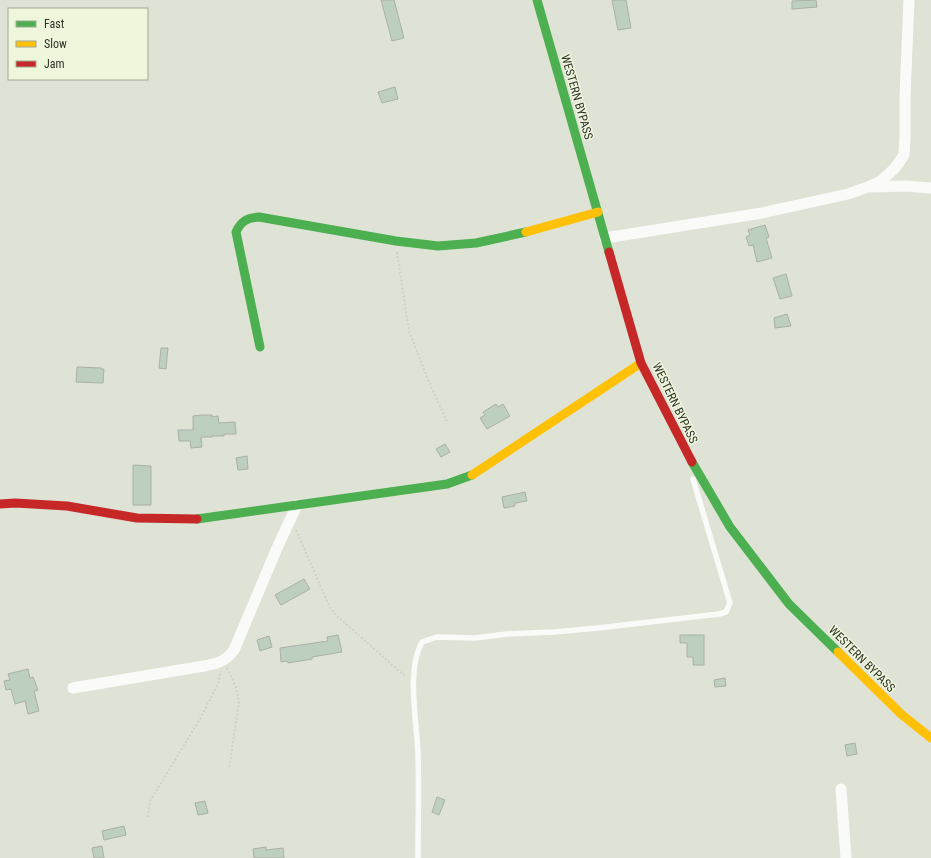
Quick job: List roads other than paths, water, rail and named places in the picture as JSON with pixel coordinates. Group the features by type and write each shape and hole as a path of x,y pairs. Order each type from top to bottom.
{"street":[{"name":"WESTERN BYPASS","path":"537,0 642,363 686,453 730,527 789,604 901,714 931,738"},
{"path":"868,188 881,181 895,168 904,155 906,136 904,96 909,0"},
{"path":"606,238 762,213 868,188 905,186 931,188"},
{"path":"260,347 236,232 240,222 249,218 259,217 396,241 438,246 476,243 516,235 598,212"},
{"path":"0,504 15,503 67,506 121,516 163,519 194,519 447,484 476,474 521,442 642,363"},
{"path":"73,688 204,666 224,661 228,658 234,650 277,548 297,505"},
{"path":"841,790 846,858"}],"lane":[{"path":"418,858 418,754 413,682 417,650 422,642 433,638 475,638 507,634 598,628 726,612 730,603 686,453"}]}
